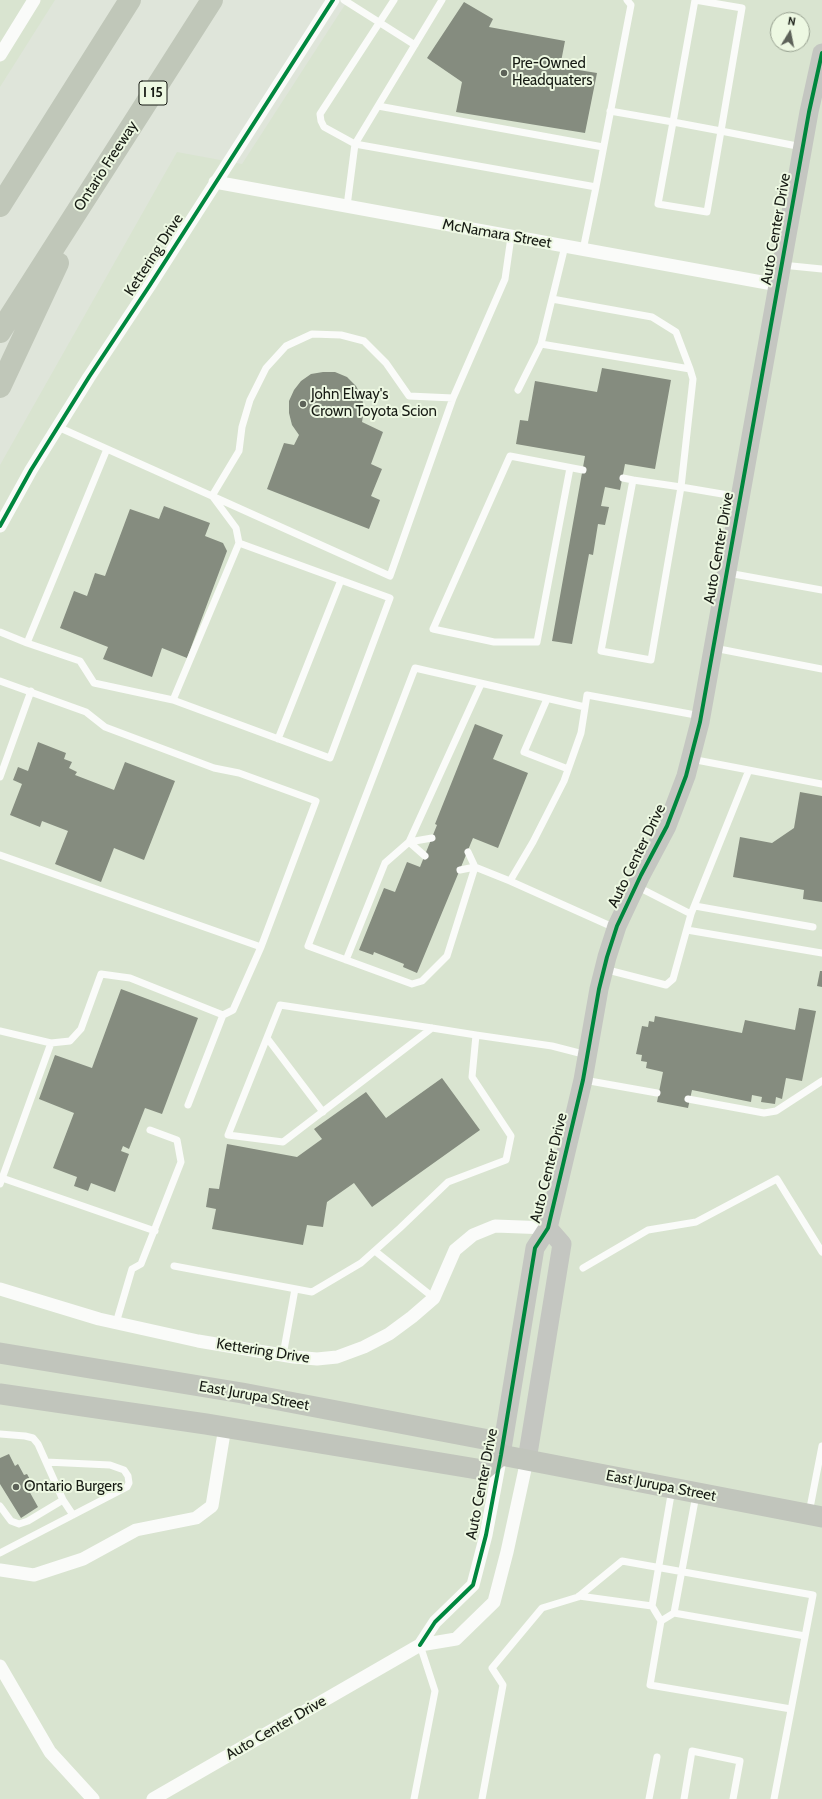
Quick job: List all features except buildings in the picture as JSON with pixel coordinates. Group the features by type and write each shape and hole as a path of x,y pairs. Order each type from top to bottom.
{"highway":[{"path":"0,206 130,0"},
{"name":"Ontario Freeway","path":"0,332 212,0"},
{"path":"0,189 36,148"},
{"path":"0,387 94,186"}],"main road":[{"name":"East Jurupa Street","path":"0,1353 242,1393 489,1440 501,1455 815,1516"},
{"path":"0,1394 225,1427 483,1470 501,1455"}],"street":[{"path":"0,55 34,0"},
{"name":"Kettering Drive","path":"0,526 31,470 58,427 333,0"},
{"name":"Auto Center Drive","path":"420,1645 435,1622 473,1585 486,1535 501,1455 535,1248 548,1228 583,1080 604,969 616,928 667,826 686,776 702,716 802,147 822,53"},
{"name":"McNamara Street","path":"215,182 778,285"},
{"name":"Kettering Drive","path":"0,1289 116,1323 198,1341 316,1359 337,1357 364,1347 389,1334 412,1318 434,1298 455,1250 473,1235 495,1226 548,1228"},
{"name":"Auto Center Drive","path":"153,1799 420,1645 456,1639 494,1602 507,1552 527,1460 562,1244 548,1228"},
{"path":"0,1570 34,1575 83,1559 136,1530 196,1518 212,1506 225,1427"},
{"path":"0,1666 50,1752 93,1799"}],"lane":[{"path":"344,0 415,45"},
{"path":"394,0 320,114 324,127 355,144 596,187"},
{"path":"347,206 355,144 442,0"},
{"path":"583,250 631,5 627,0"},
{"path":"695,0 742,8 721,131 707,212 658,204 695,0"},
{"path":"378,106 604,147"},
{"path":"610,111 802,147"},
{"path":"58,427 390,576 453,398 505,278 511,236"},
{"path":"518,390 541,344 566,246"},
{"path":"782,265 822,269"},
{"path":"552,300 652,317 676,332 693,379 681,487 650,660 601,651 633,480"},
{"path":"212,496 239,451 242,427 250,400 266,368 286,346 312,334 341,334 364,341 386,363 409,396 453,398"},
{"path":"541,344 690,369"},
{"path":"27,643 107,449"},
{"path":"570,468 537,642 494,642 433,629 510,456 583,470"},
{"path":"623,478 740,497"},
{"path":"173,700 239,543 236,528 212,496"},
{"path":"0,632 80,661 94,683 173,700 330,758 390,598 239,543"},
{"path":"727,573 822,590"},
{"path":"278,739 341,580"},
{"path":"714,648 822,669"},
{"path":"468,852 475,867 447,956 422,981 412,984 308,946 415,668 585,707"},
{"path":"0,681 86,712 105,727 214,768 239,773 316,801 261,947 233,1010 223,1015 188,1105"},
{"path":"346,960 384,863 408,842 481,684"},
{"path":"0,777 31,691"},
{"path":"510,881 533,842 568,769 581,732 587,695 702,716"},
{"path":"547,699 524,752 568,769"},
{"path":"691,759 822,784"},
{"path":"604,969 666,984 673,979 691,914 749,770"},
{"path":"408,842 432,838"},
{"path":"408,842 425,856"},
{"path":"0,855 261,947"},
{"path":"460,870 475,867 616,928"},
{"path":"636,886 691,914"},
{"path":"695,906 813,927"},
{"path":"687,930 822,953"},
{"path":"0,1031 51,1043 70,1041 81,1029 101,974 130,978 223,1015"},
{"path":"432,1028 283,1142 228,1135 280,1005 552,1046 587,1055"},
{"path":"174,1266 312,1292 362,1263 448,1182 506,1160 511,1136 472,1078 476,1035"},
{"path":"267,1038 323,1112"},
{"path":"51,1043 1,1181 155,1231"},
{"path":"583,1080 657,1093"},
{"path":"688,1099 764,1113 776,1111 822,1081"},
{"path":"116,1323 132,1269 141,1264 155,1231 180,1162 177,1140 150,1130"},
{"path":"583,1268 648,1230 696,1222 776,1179 822,1252"},
{"path":"375,1251 434,1298"},
{"path":"283,1355 295,1289"},
{"path":"0,1434 33,1438 38,1444 63,1500 73,1515"},
{"path":"815,1516 822,1446"},
{"path":"0,1553 126,1487 129,1483 128,1476 124,1470 110,1465 46,1462"},
{"path":"672,1488 660,1568 652,1606 660,1621 650,1685 791,1709"},
{"path":"674,1613 697,1493"},
{"path":"0,1506 11,1521 19,1524 28,1522 63,1500"},
{"path":"482,1799 503,1685 492,1668 542,1608 579,1596 622,1561 813,1595 774,1799"},
{"path":"579,1596 652,1606"},
{"path":"660,1621 674,1613 805,1636"},
{"path":"414,1799 435,1691 420,1645"},
{"path":"684,1799 692,1751 740,1762 732,1799"},
{"path":"649,1799 657,1757"}],"shaded area":[{"path":"0,0 55,0 0,87"},
{"path":"348,0 822,0 822,1799 0,1799 0,465 177,152 242,164"}],"cycle path":[{"path":"0,526 31,470 89,377 150,285 333,0"},
{"path":"420,1645 435,1622 473,1585 486,1535 501,1455 535,1248 548,1228 583,1080 599,989 607,957 617,926 641,875 667,826 686,776 700,722 809,112 822,53"}],"place":[{"name":"Pre-Owned Headquaters","path":"504,73"},
{"name":"John Elway's Crown Toyota Scion","path":"303,404"},
{"name":"Ontario Burgers","path":"16,1487"}]}
